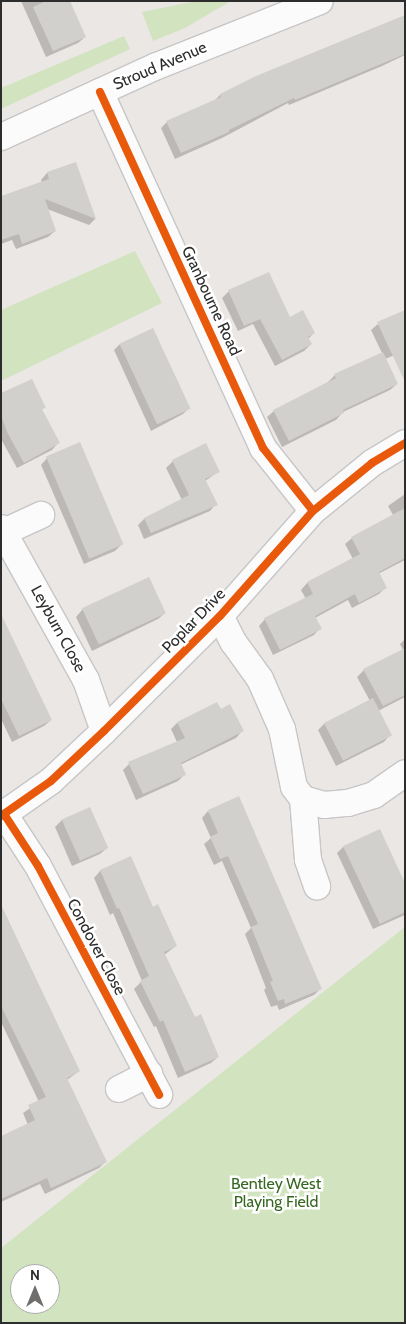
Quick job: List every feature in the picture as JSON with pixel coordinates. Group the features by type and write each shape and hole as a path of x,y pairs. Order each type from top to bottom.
{"street":[{"name":"Stroud Avenue","path":"1,137 100,92 320,1"},
{"name":"Granbourne Road","path":"100,92 263,448 313,511"},
{"name":"Poplar Drive","path":"3,815 51,781 104,731 220,616 313,511 372,463 405,443"},
{"name":"Leyburn Close","path":"42,514 3,530 86,680 104,731"},
{"path":"220,616 234,642 260,679 282,729 294,787 304,799 324,805 348,803 374,795 405,772"},
{"path":"304,799 308,860 317,886"},
{"name":"Condover Close","path":"3,815 38,866 154,1085 119,1089"}],"green space":[{"path":"196,1 231,1 185,28 153,41 142,12"},
{"path":"124,36 130,49 1,109 1,88"},
{"path":"135,251 162,303 1,381 1,310"},
{"name":"Bentley West Playing Field","path":"405,927 405,1323 1,1323 1,1248"}],"building":[{"path":"46,1 70,1 86,37 53,51 33,7"},
{"path":"405,15 405,54 295,100 294,98 229,130 229,132 181,153 166,121 221,97 220,94 256,76"},
{"path":"76,162 96,219 45,199 56,231 22,244 19,234 1,240 1,196 49,179 47,172"},
{"path":"269,272 290,317 303,310 315,333 308,337 312,344 282,360 260,319 244,326 228,290"},
{"path":"405,310 405,382 377,322"},
{"path":"153,328 191,409 157,424 119,344"},
{"path":"383,352 398,384 343,410 344,413 289,441 273,410 336,378 334,374"},
{"path":"32,379 46,408 42,409 60,443 24,463 7,432 1,415 1,393"},
{"path":"80,442 123,544 89,559 46,456"},
{"path":"206,443 220,472 205,479 218,505 151,533 144,518 189,495 172,460"},
{"path":"405,508 405,558 379,572 387,588 359,603 355,594 315,616 322,629 280,650 264,618 313,594 307,582 360,554 351,537"},
{"path":"149,577 166,613 99,645 82,608"},
{"path":"1,614 52,720 19,736 1,699"},
{"path":"405,648 405,695 383,706 363,669"},
{"path":"373,698 392,735 343,760 324,723"},
{"path":"217,702 221,709 230,704 244,731 181,763 186,775 143,794 128,762 185,738 177,722"},
{"path":"239,796 322,989 285,1004 284,999 278,1001 270,982 273,981 251,927 258,924 228,856 220,859 210,837 218,833 208,810"},
{"path":"90,807 108,848 80,861 62,820"},
{"path":"380,829 405,883 405,912 380,924 343,846"},
{"path":"131,856 153,907 158,904 177,946 164,952 195,1017 201,1014 219,1057 185,1072 163,1020 160,1022 140,981 149,976 100,870"},
{"path":"1,905 80,1071 67,1078 107,1162 51,1188 47,1178 1,1199 1,1136 35,1120 28,1105 46,1097 1,1006"}],"cycle path":[{"path":"100,92 263,448 313,511"},
{"path":"1,816 51,781 104,731 220,616 313,511 372,463 405,443"},
{"path":"4,814 38,866 159,1095"}]}
